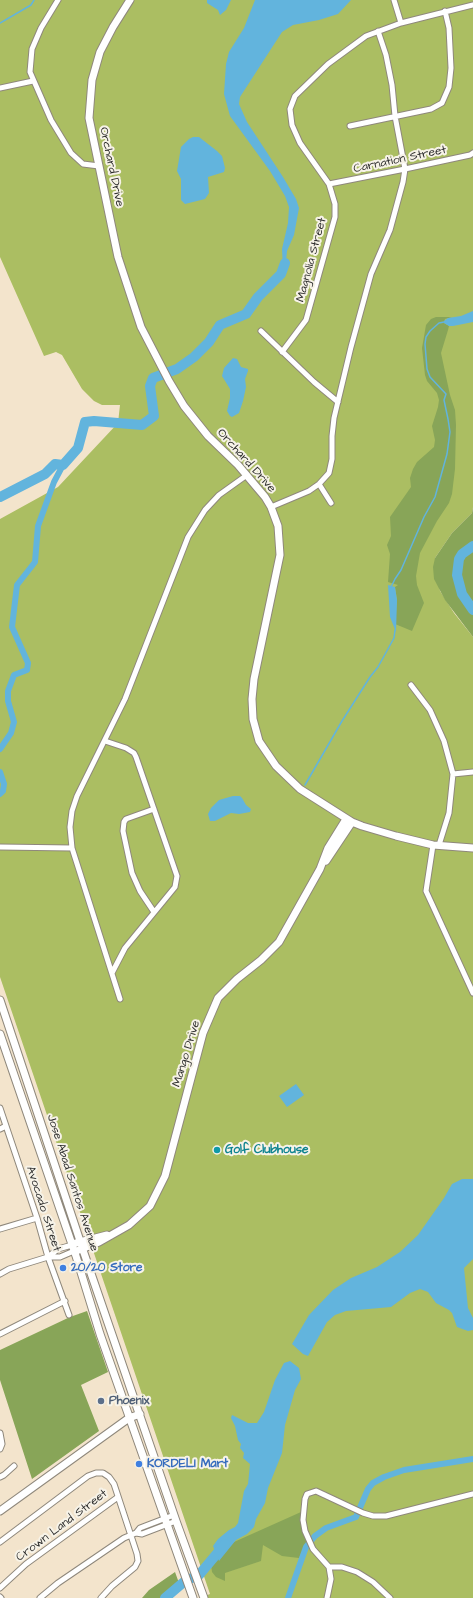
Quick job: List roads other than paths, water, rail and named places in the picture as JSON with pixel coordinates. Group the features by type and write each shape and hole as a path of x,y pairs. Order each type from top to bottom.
{"street":[{"path":"58,0 41,28 32,49 30,72 51,120 71,153 83,164 99,166"},
{"name":"Orchard Drive","path":"130,0 113,27 100,52 92,80 90,118 118,257 141,327 169,381 193,419 266,497 278,526 280,556 254,679 252,699 253,719 259,741 276,766 300,789 349,820 362,826 396,836 436,845 473,848"},
{"path":"394,0 401,23"},
{"name":"Magnolia Street","path":"282,352 306,320 335,217 335,204 329,184 300,143 292,125 290,109 295,96 328,64 366,36 401,23 473,5"},
{"path":"350,126 431,110 442,103 449,87 451,68 449,28 445,11"},
{"path":"271,507 309,491 329,473 331,467 332,436 338,402 351,347 372,274 390,230 405,169 395,116 392,85 386,55 378,31"},
{"path":"0,88 33,81"},
{"name":"Carnation Street","path":"329,184 470,155 473,152"},
{"path":"261,331 324,392 338,402"},
{"path":"120,999 72,848 70,827 72,811 77,796 125,699 181,552 194,525 219,494 247,475"},
{"path":"318,484 331,503"},
{"path":"411,685 430,710 444,741 453,774 449,813 436,845 426,891 473,993"},
{"path":"105,741 126,748 134,753 177,876 175,887 125,948 112,973"},
{"path":"453,774 473,772"},
{"path":"154,809 126,819 124,822 123,831 132,873 140,891 154,912"},
{"name":"Mango Drive","path":"0,1274 9,1269 48,1257 60,1257 73,1248 82,1245 99,1242 129,1225 150,1206 165,1176 203,1033 218,998 279,942 320,870 328,848 349,820"},
{"path":"0,847 72,848"},
{"name":"Jose Abad Santos Avenue","path":"0,1000 175,1518 204,1598"},
{"name":"Jose Abad Santos Avenue","path":"0,1034 73,1248 100,1334 193,1598"},
{"name":"Avocado Street","path":"0,1108 37,1218 48,1257 69,1315"},
{"path":"0,1129 6,1126"},
{"path":"0,1229 37,1218"},
{"path":"0,1334 65,1301"},
{"path":"0,1511 129,1418 140,1414"},
{"path":"0,1433 2,1444 0,1449"},
{"path":"0,1477 14,1466"},
{"path":"0,1542 88,1476 96,1473 103,1473 109,1477 114,1484 138,1561 135,1567 112,1586 101,1598"},
{"path":"327,1598 331,1579 329,1566 313,1549 302,1520 305,1498 307,1494 316,1491 354,1510 373,1516 386,1516 473,1494"},
{"name":"Crown Land Street","path":"0,1588 26,1564 118,1497"},
{"path":"44,1597 58,1583 130,1535 136,1533 140,1528 166,1522 175,1518"},
{"path":"329,1566 342,1567 358,1572 390,1598"}],"water":[{"path":"207,0 231,0 226,10 220,15 218,10 207,3"},
{"path":"255,0 351,0 338,14 319,20 293,25 282,32 240,97 239,104 247,122 283,177 296,199 299,208 294,235 287,251 283,269 282,249 288,223 289,207 285,196 270,171 230,116 224,94 226,64 229,52 244,28"},
{"path":"193,137 199,137 217,151 222,156 225,168 224,172 208,177 209,193 205,199 185,204 181,200 181,179 177,171 181,147"},
{"path":"473,311 473,322 453,326 449,326 444,323 444,321 448,318 461,316"},
{"path":"233,358 237,359 241,367 248,369 248,371 245,379 246,387 243,401 239,413 232,417 227,411 230,398 230,389 222,376 224,368"},
{"path":"388,585 395,587 397,600 396,632 390,617"},
{"path":"233,796 240,796 246,805 251,809 250,812 239,814 231,813 215,821 210,821 208,814 211,808 219,800"},
{"path":"296,1084 304,1095 287,1107 279,1096"},
{"path":"462,1179 473,1179 473,1259 464,1268 468,1308 473,1318 473,1330 468,1331 457,1327 452,1313 436,1303 428,1292 420,1289 410,1293 391,1307 346,1311 335,1315 327,1322 308,1356 303,1354 292,1344 309,1315 333,1290 351,1278 377,1267 400,1252 418,1235 452,1184"},
{"path":"290,1361 299,1368 301,1379 295,1390 285,1425 282,1453 268,1488 265,1503 256,1519 254,1527 247,1534 236,1540 219,1561 213,1546 218,1539 235,1527 238,1523 244,1491 248,1484 250,1464 243,1458 244,1453 240,1448 241,1444 238,1440 235,1426 231,1418 232,1415 248,1423 257,1423 264,1412 275,1380 284,1363"}],"waterway":[{"path":"0,23 31,5 34,0"},
{"path":"0,497 45,474 55,464 63,465 78,448 85,422 94,421 142,425 154,416 150,386 153,378 177,369 194,357 209,342 220,325 246,314 258,297 281,274 285,263"},
{"path":"391,587 401,570 424,517 435,497 447,454 450,432 444,400 446,394 430,377 427,369 425,344 426,337 430,331 439,323 444,322"},
{"path":"0,749 11,733 14,722 8,701 8,691 14,675 27,670 28,663 12,627 17,585 35,562 38,526 54,482 63,465"},
{"path":"473,546 462,554 459,559 457,575 462,594 473,610"},
{"path":"305,785 342,721 378,667 394,638 395,630"},
{"path":"0,772 4,784 3,791 0,794"},
{"path":"288,1598 306,1547 315,1536 326,1528 356,1517 368,1489 373,1483 384,1477 404,1470 473,1459"},
{"path":"165,1598 185,1581 199,1575 225,1544"}],"place":[{"name":"Golf Clubhouse","path":"217,1150"},
{"name":"20/20 Store","path":"63,1268"},
{"name":"Phoenix","path":"101,1401"},
{"name":"KORDELI Mart","path":"139,1464"}]}
